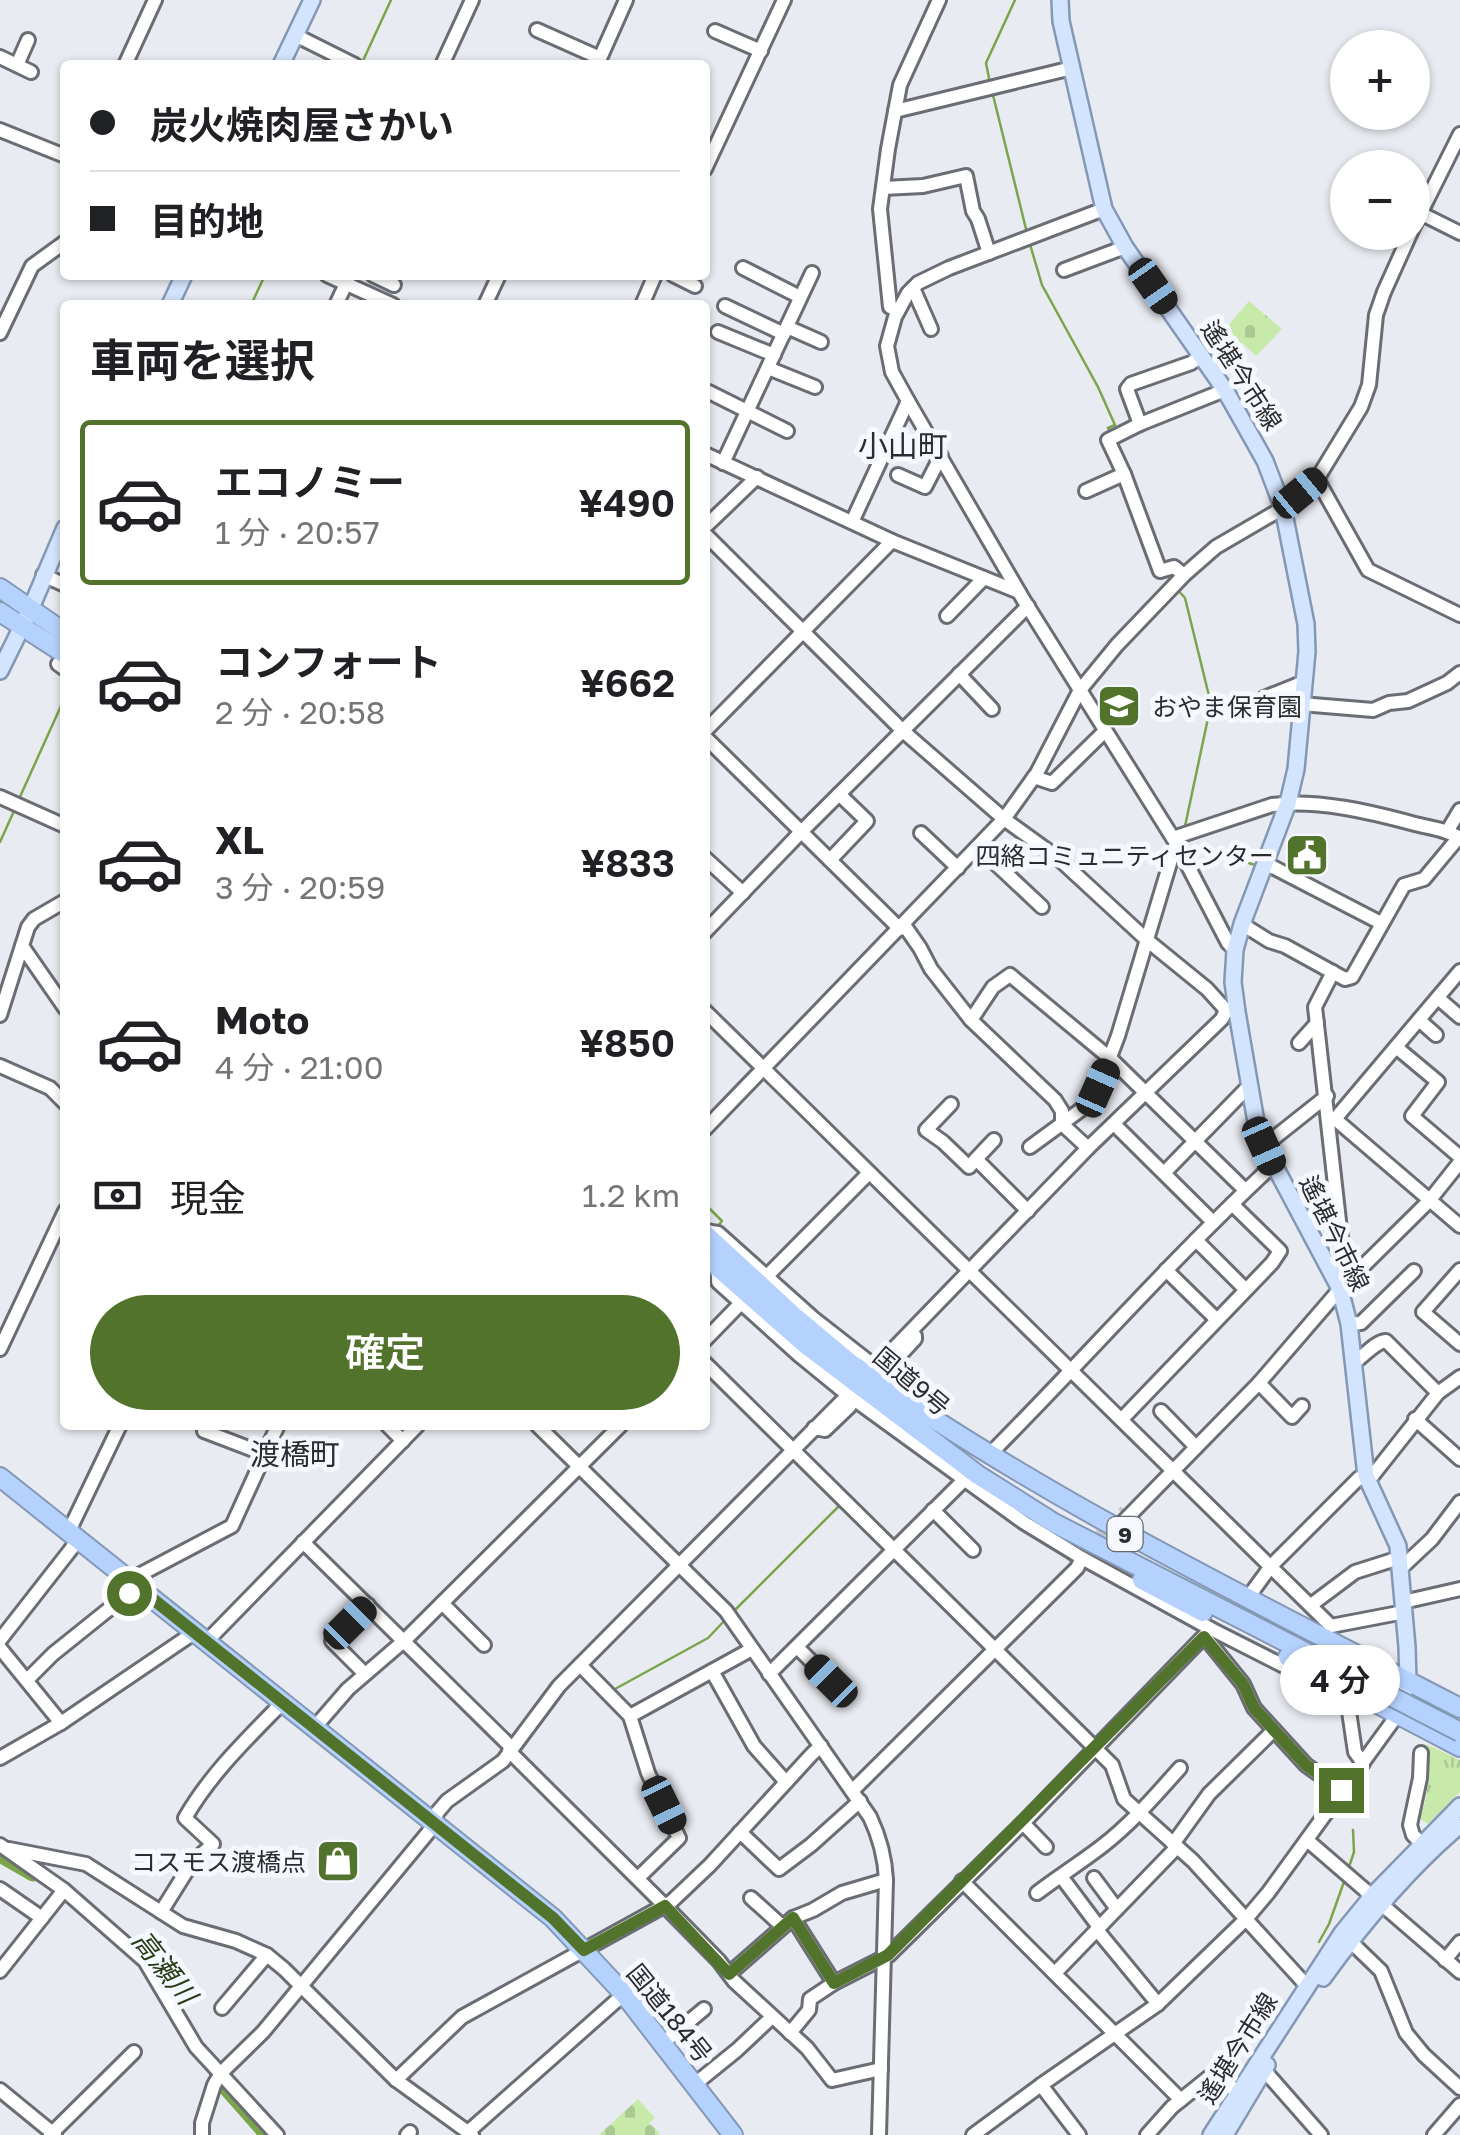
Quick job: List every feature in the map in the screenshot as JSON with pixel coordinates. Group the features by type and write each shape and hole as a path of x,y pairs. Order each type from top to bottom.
{"highway":[{"path":"0,588 60,629"},
{"path":"0,612 60,659"},
{"name":"国道9号","path":"710,1236 904,1409 1034,1504 1102,1546"},
{"name":"国道9号","path":"711,1262 904,1428 971,1478 1460,1732"},
{"name":"9","path":"854,1366 918,1410 1154,1550 1460,1708"},
{"name":"国道184号","path":"0,1476 553,1918 624,1994 733,2135"},
{"name":"9","path":"971,1478 1006,1499 1031,1522 1156,1594 1265,1645 1354,1697 1398,1714 1460,1747"}],"main road":[{"path":"283,60 312,0"},
{"name":"遙堪今市線","path":"1060,0 1060,21 1104,208 1125,247 1225,390 1266,461 1283,508 1306,624 1296,769 1288,803 1235,950 1231,1011 1264,1146 1343,1286 1366,1476 1394,1537 1400,1563 1408,1681 1398,1714"},
{"path":"0,672 60,539"},
{"name":"遙堪今市線","path":"1225,2135 1310,1996 1378,1899 1422,1843 1460,1806"},
{"name":"遙堪今市線","path":"1211,2135 1342,1933 1460,1825"}],"street":[{"path":"127,60 156,0"},
{"path":"444,60 472,0"},
{"path":"599,60 626,0"},
{"path":"710,158 784,0"},
{"path":"898,311 890,307 880,209 900,85 939,0"},
{"path":"537,30 594,60"},
{"path":"714,31 761,51"},
{"path":"295,35 345,60"},
{"path":"17,65 28,40"},
{"path":"0,57 31,72"},
{"path":"895,111 1072,68"},
{"path":"0,130 60,154"},
{"path":"1430,193 1460,134"},
{"path":"883,188 924,186 966,176 973,211 989,254"},
{"path":"1104,208 918,283 898,311 887,346 892,372 908,401 1028,606 1175,840 1235,950"},
{"path":"1430,218 1460,233"},
{"path":"0,333 32,266 60,246"},
{"path":"1064,270 1125,247"},
{"path":"710,1124 1004,819 1034,778 1080,690 1117,645 1216,546 1283,508 1317,479 1361,407 1369,385 1376,315 1403,250"},
{"path":"743,268 800,298"},
{"path":"723,463 812,273"},
{"path":"350,280 384,300"},
{"path":"385,280 394,284"},
{"path":"683,280 695,286"},
{"path":"913,288 931,329"},
{"path":"725,306 821,342"},
{"path":"718,332 814,387"},
{"path":"1140,424 1128,389 1131,384 1201,356"},
{"path":"1184,575 1174,568 1160,571 1108,440 1225,390"},
{"path":"710,392 786,431"},
{"path":"852,522 908,401"},
{"path":"710,456 892,541 1020,592"},
{"path":"898,475 925,488 942,456"},
{"path":"1086,491 1124,474"},
{"path":"710,525 757,477"},
{"path":"1317,479 1368,570 1460,615"},
{"path":"710,535 903,731 1004,819 1058,858 1148,942 1231,1011 1088,1148 970,1272 888,1367"},
{"path":"710,729 892,541"},
{"path":"43,575 60,583"},
{"path":"947,616 984,578"},
{"path":"710,927 1028,606"},
{"path":"1300,704 1372,710 1389,702 1408,701 1460,673"},
{"path":"959,674 992,709"},
{"path":"1264,698 1304,682"},
{"path":"1034,778 1052,784 1106,731"},
{"path":"710,739 902,927 971,1020 1055,1100 1062,1111 1062,1124 1088,1148"},
{"path":"830,860 867,821 839,794"},
{"path":"0,797 60,824"},
{"path":"1175,840 1272,805 1288,803 1368,811 1456,835"},
{"path":"1242,924 1345,979 1352,977 1404,885 1424,880 1456,835 1460,810"},
{"path":"921,833 958,868"},
{"path":"1030,1147 1086,1106 1098,1088 1148,942 1175,840"},
{"path":"978,847 1042,907"},
{"path":"710,863 743,893"},
{"path":"1265,863 1382,922"},
{"path":"0,1015 28,927 60,904"},
{"path":"22,946 60,1001"},
{"path":"1332,1119 1460,971"},
{"path":"1333,972 1315,1007 1332,1119 1343,1286"},
{"path":"971,1020 994,988 1010,974 1111,1059 1245,1190"},
{"path":"1207,989 1233,982"},
{"path":"1438,998 1460,1016"},
{"path":"710,1017 1332,1626 1460,1589"},
{"path":"1418,1020 1436,1036"},
{"path":"1299,1043 1317,1022"},
{"path":"1124,1516 1258,1383 1343,1286 1429,1201 1460,1160 1412,1116 1438,1082 1396,1047"},
{"path":"0,1066 50,1088 60,1098"},
{"path":"1164,1173 1250,1086"},
{"path":"1264,1146 1327,1096"},
{"path":"951,1104 926,1130 969,1167 994,1140"},
{"path":"1332,1119 1460,1226"},
{"path":"1114,1124 1213,1222"},
{"path":"976,1159 1028,1211"},
{"path":"995,1449 1272,1165"},
{"path":"766,1276 868,1173"},
{"path":"1122,1420 1280,1251 1232,1204"},
{"path":"0,1349 60,1222"},
{"path":"710,1232 718,1233 766,1276 804,1317 888,1367 928,1406 1048,1485 1124,1516 1174,1550 1266,1598 1274,1612"},
{"path":"1196,1240 1245,1289"},
{"path":"711,1262 718,1282 848,1406 904,1428"},
{"path":"1166,1270 1213,1316"},
{"path":"1460,1270 1423,1312 1460,1344"},
{"path":"1349,1324 1361,1323 1414,1271"},
{"path":"710,1335 741,1303"},
{"path":"888,1367 917,1347 915,1334"},
{"path":"1353,1363 1386,1340 1438,1393"},
{"path":"785,1343 805,1344"},
{"path":"710,1368 1112,1765 1124,1800 1175,1845 1306,1985"},
{"path":"1252,1592 1270,1566 1359,1478 1373,1475 1438,1393 1460,1377"},
{"path":"1258,1383 1292,1417 1302,1406"},
{"path":"202,2135 202,2123 221,2072 263,2032 436,1823 436,1814 447,1801 494,1769 549,1697 580,1665 791,1450 848,1406"},
{"path":"820,1429 834,1432 848,1406"},
{"path":"1160,1411 1196,1447"},
{"path":"1415,1419 1460,1459"},
{"path":"0,1640 74,1535 118,1430"},
{"path":"27,1680 129,1593 141,1574 232,1526 276,1430"},
{"path":"392,1430 403,1440"},
{"path":"0,1758 201,1636 303,1542 413,1430"},
{"path":"541,1430 726,1611 857,1796 880,1837 885,1858 886,1957 879,2135"},
{"path":"315,1727 348,1689 405,1640 616,1430"},
{"path":"204,1431 264,1454"},
{"path":"769,1674 894,1548 971,1478"},
{"path":"1311,1605 1355,1572 1400,1563 1432,1540 1460,1502"},
{"path":"934,1510 973,1550"},
{"path":"1031,1522 1076,1561 1156,1594 1208,1633 1354,1697 1354,1752 1362,1763"},
{"path":"303,1542 405,1640 729,1974 818,2060 832,2080 880,2070"},
{"path":"1154,1550 1174,1550"},
{"path":"740,1832 778,1869 811,1845 994,1648 1077,1568 1076,1561"},
{"path":"442,1603 484,1645"},
{"path":"365,1674 332,1641 368,1605"},
{"path":"1208,1633 1243,1684 1254,1708 1306,1765 1341,1790"},
{"path":"790,2033 810,2010 810,1999 886,1957 1208,1633"},
{"path":"1244,1647 1265,1645"},
{"path":"797,1646 831,1681"},
{"path":"0,1648 61,1723"},
{"path":"630,1716 752,1649"},
{"path":"580,1665 630,1716 648,1773 679,1838 638,1878"},
{"path":"712,1671 754,1746 786,1782"},
{"path":"161,1912 191,1864 212,1844 185,1818 201,1790 283,1702"},
{"path":"973,2135 1158,2004 1246,1919 1398,1714"},
{"path":"1055,1973 1175,1845 1209,1794 1274,1730"},
{"path":"396,2080 462,2018 682,1894 821,1746"},
{"path":"1421,1753 1410,1824 1413,1835 1422,1843"},
{"path":"1037,1894 1100,1848 1180,1768"},
{"path":"1022,1822 1046,1847"},
{"path":"1307,1840 1460,1972"},
{"path":"4,1847 86,1864 184,1926 236,1941 267,1956 396,2080 470,2134 624,1994"},
{"path":"4,1847 64,1890 146,1962 196,2046 270,2133"},
{"path":"1094,1878 1117,1909"},
{"path":"729,1974 788,1922 842,1893 886,1880"},
{"path":"1064,1880 1158,2004"},
{"path":"962,1881 1181,2100"},
{"path":"0,1889 42,1918"},
{"path":"0,1971 64,1890"},
{"path":"752,1898 788,1922 834,1983"},
{"path":"1350,1942 1380,1971 1406,2033 1424,2056 1460,2088"},
{"path":"1445,1960 1460,1942"},
{"path":"222,2008 267,1956"},
{"path":"663,2043 704,2008"},
{"path":"695,2084 772,2017"},
{"path":"0,2090 52,2134 134,2052"},
{"path":"1147,2135 1218,2070 1237,2094"},
{"path":"1264,2070 1317,2134"},
{"path":"1040,2085 1079,2135"},
{"path":"1434,2135 1459,2108"}],"green space":[{"path":"1249,301 1282,329 1256,356 1222,333"},
{"path":"1426,1744 1460,1760 1460,1792 1428,1824 1419,1818 1427,1791"},
{"path":"638,2099 655,2118 649,2123 658,2135 599,2135"}],"waterway":[{"path":"363,60 391,0"},
{"path":"990,83 986,63 1015,0"},
{"path":"992,91 1027,233"},
{"path":"1029,241 1042,285 1115,425 1108,428 1111,434"},
{"path":"253,300 263,280"},
{"path":"1176,588 1185,598 1211,704 1184,831"},
{"path":"19,799 60,708"},
{"path":"0,842 14,811"},
{"path":"1185,845 1259,866"},
{"path":"710,1209 722,1221 717,1227"},
{"path":"1362,1485 1369,1500"},
{"path":"732,1613 840,1505"},
{"path":"615,1689 708,1638 727,1618"},
{"path":"1349,1867 1354,1852 1353,1830"},
{"name":"高瀬川","path":"0,1855 33,1874"},
{"path":"1319,1942 1345,1879"},
{"name":"高瀬川","path":"223,2085 267,2135"}],"tunnel":[{"path":"1071,1564 1125,1511"}],"place":[{"name":"おやま保育園","path":"1119,706"},
{"name":"四絡コミュニティセンター","path":"1307,855"},
{"name":"コスモス渡橋点","path":"338,1861"}],"district":[{"name":"小山町","path":"903,446"},
{"name":"渡橋町","path":"295,1454"}],"route":[{"path":"129,1593 134,1584 208,1640 553,1918 584,1950 665,1906 729,1974 793,1918 834,1983 888,1955 1204,1637 1243,1684 1254,1708 1306,1765 1341,1790"}]}
